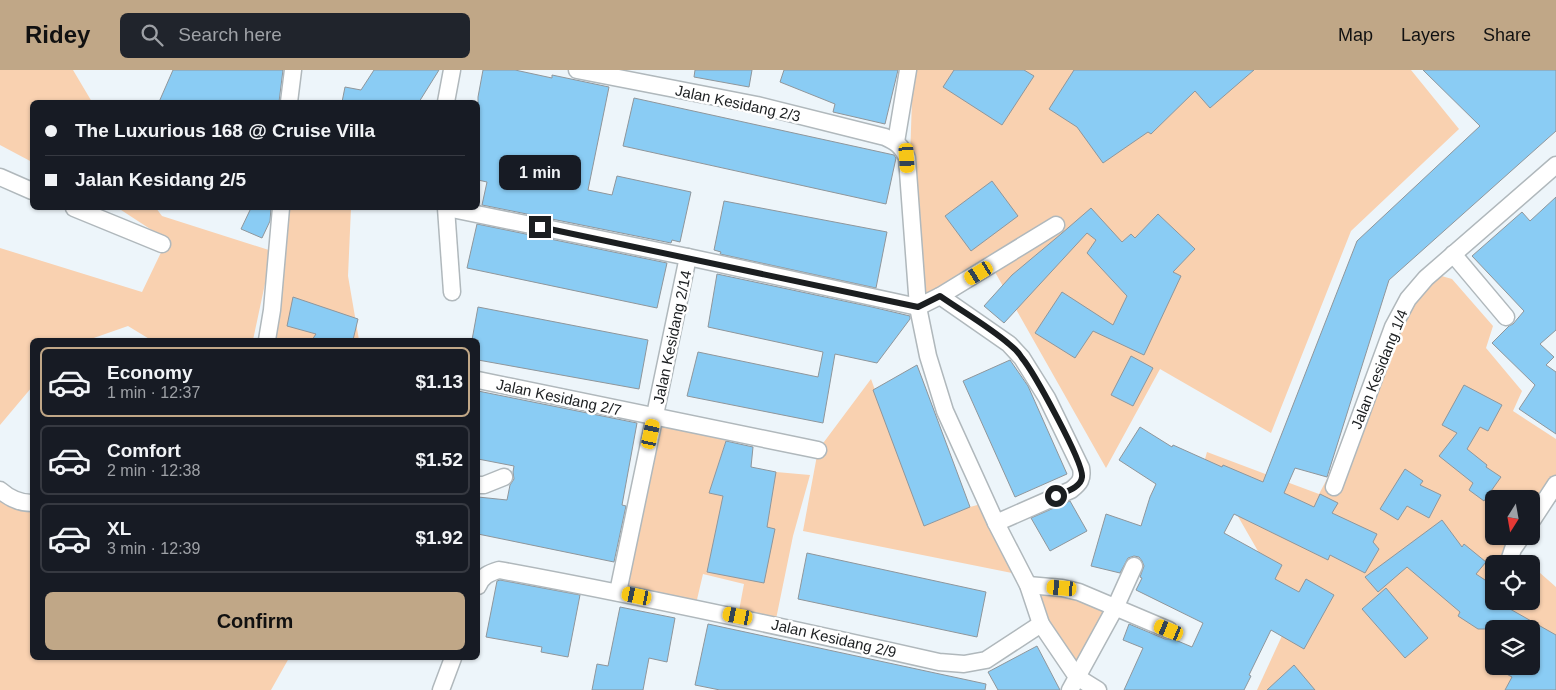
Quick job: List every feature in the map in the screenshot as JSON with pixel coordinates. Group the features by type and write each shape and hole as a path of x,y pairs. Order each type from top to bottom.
{"street":[{"path":"290,100 293,70"},
{"path":"446,100 452,70"},
{"name":"Jalan Kesidang 2/3","path":"577,70 620,74 757,105 885,137 896,142"},
{"path":"908,70 896,142 903,148 907,158 918,307 928,356 945,411 996,523 1028,585 1041,624 1073,684 1098,690"},
{"name":"Jalan Kesidang 1/4","path":"1334,487 1394,327 1408,299 1426,278 1556,166"},
{"path":"0,177 30,189"},
{"path":"79,210 162,244"},
{"path":"266,338 272,310 281,210"},
{"path":"447,210 452,292"},
{"path":"457,210 688,257 918,307 940,296 1056,225"},
{"path":"1453,254 1506,317"},
{"name":"Jalan Kesidang 2/14","path":"618,592 688,257"},
{"path":"940,296 1009,344 1022,358 1047,398 1081,468 1082,476 1079,483 1071,490 996,523"},
{"name":"Jalan Kesidang 2/7","path":"480,380 818,450"},
{"path":"480,485 504,476"},
{"path":"1540,508 1556,484"},
{"path":"0,490 10,498 30,503"},
{"path":"1073,684 1115,608 1134,566"},
{"name":"Jalan Kesidang 2/9","path":"480,582 488,573 499,570 775,624 940,662 964,664 986,660 1041,624"},
{"path":"1028,585 1062,588 1079,592 1169,630"},
{"path":"441,690 452,660"}],"shaded area":[{"path":"0,70 73,70 91,100 30,100 30,161 0,145"},
{"path":"913,70 1411,70 1459,129 1351,231 1271,433 1160,369 1106,468 991,265 918,307 909,188"},
{"path":"121,210 158,210 162,216 272,251 253,338 148,338 128,326 94,338 30,338 30,389 0,425 0,248 142,292 167,240"},
{"path":"290,210 351,210 348,276 359,338 273,338"},
{"path":"1431,273 1452,279 1493,326 1486,348 1522,391 1513,411 1556,439 1556,484 1540,508 1540,490 1485,490 1485,545 1516,545 1513,549 1520,555 1485,555 1485,610 1540,610 1540,573 1556,587 1556,690 1257,690 1293,612 1205,459 1207,452 1319,494 1358,421 1393,327"},
{"path":"871,379 924,526 981,504 1012,573 803,531 818,450"},
{"path":"655,416 727,437 709,493 770,504 776,472 810,475 793,536 775,624 738,616 744,584 703,574 695,608 618,592"},
{"path":"0,488 30,501 30,660 288,660 271,690 0,690"},
{"path":"1028,585 1115,608 1078,676"}],"building":[{"path":"173,70 283,70 279,100 160,100"},
{"path":"374,70 439,70 420,100 342,100 345,87 361,90"},
{"path":"483,70 515,70 552,78 552,75 609,87 588,190 612,195 617,176 691,192 680,242 672,240 671,243 482,205 487,182 480,180 480,100 478,100"},
{"path":"695,70 752,70 749,87 694,77"},
{"path":"784,70 898,70 885,124 833,112 835,104 780,82"},
{"path":"954,70 1024,70 1034,76 1002,125 943,87"},
{"path":"1074,70 1254,70 1210,108 1195,91 1151,134 1148,132 1103,163 1077,127 1049,109"},
{"path":"1423,70 1556,70 1556,131 1389,280 1327,477 1295,468 1284,493 1314,507 1320,494 1338,503 1332,513 1377,534 1373,542 1379,549 1365,573 1330,555 1328,560 1234,514 1224,533 1282,565 1275,579 1299,592 1306,579 1334,595 1304,649 1271,630 1249,675 1251,676 1244,690 1124,690 1143,648 1123,640 1129,624 1165,639 1173,639 1192,647 1203,623 1136,590 1142,578 1140,577 1144,566 1139,557 1128,558 1120,573 1091,566 1106,514 1141,526 1156,484 1119,460 1140,427 1172,447 1173,445 1222,467 1223,465 1263,482 1357,241 1480,126"},
{"path":"634,98 894,155 896,158 886,204 623,146"},
{"path":"992,181 1018,216 971,251 945,216"},
{"path":"1556,197 1556,330 1540,344 1554,357 1546,365 1556,372 1556,434 1519,409 1535,385 1492,343 1524,311 1472,256 1522,212 1530,221"},
{"path":"724,201 887,232 876,288 720,254 721,252 714,250"},
{"path":"1091,208 1122,242 1131,234 1135,238 1158,214 1195,249 1173,272 1181,276 1144,355 1093,331 1075,358 1035,333 1062,292 1113,325 1127,296 1087,253 1096,240 1087,233 1004,323 984,306 1012,275"},
{"path":"250,210 271,210 270,221 262,238 241,229"},
{"path":"477,224 667,263 657,308 467,268"},
{"path":"717,274 872,307 910,316 910,319 877,363 835,354 823,423 687,396 698,352 818,377 823,352 708,327"},
{"path":"293,297 358,319 353,338 313,338 316,334 287,326"},
{"path":"478,307 648,340 639,389 480,360 480,338 472,338"},
{"path":"1131,356 1153,368 1133,406 1111,395"},
{"path":"1010,360 1028,386 1067,474 1015,497 963,381"},
{"path":"917,365 970,507 924,526 873,390"},
{"path":"1464,385 1502,405 1488,431 1480,427 1467,449 1487,465 1486,467 1501,477 1492,490 1485,490 1484,501 1469,490 1473,483 1439,456 1457,433 1442,425"},
{"path":"480,391 637,423 622,505 626,506 614,562 480,534 480,497 507,500 510,485 514,479 514,466 480,459"},
{"path":"726,441 753,447 751,467 776,472 767,527 775,529 764,583 707,572 723,496 709,493"},
{"path":"1405,469 1423,481 1420,485 1441,495 1429,518 1407,506 1398,520 1380,509"},
{"path":"1070,501 1087,531 1050,551 1031,518"},
{"path":"1442,520 1462,547 1464,544 1485,561 1476,574 1485,580 1485,610 1512,610 1529,620 1485,620 1485,629 1478,629 1458,616 1460,612 1407,567 1378,592 1365,577"},
{"path":"807,553 986,592 977,637 798,599"},
{"path":"497,581 580,595 568,657 541,652 542,647 486,637"},
{"path":"1386,588 1428,638 1405,658 1362,609"},
{"path":"620,607 675,618 667,662 649,658 643,690 592,690 597,664 608,666"},
{"path":"708,624 986,684 985,690 720,690 695,685"},
{"path":"1540,626 1556,635 1556,690 1505,690 1512,677 1508,675 1540,675"},
{"path":"1037,646 1060,690 998,690 988,672"},
{"path":"1294,665 1315,690 1267,690"}],"route":[{"path":"540,227 918,307 940,296 1009,344 1022,358 1047,398 1081,468 1082,476 1079,483 1071,490 1056,496"}]}
